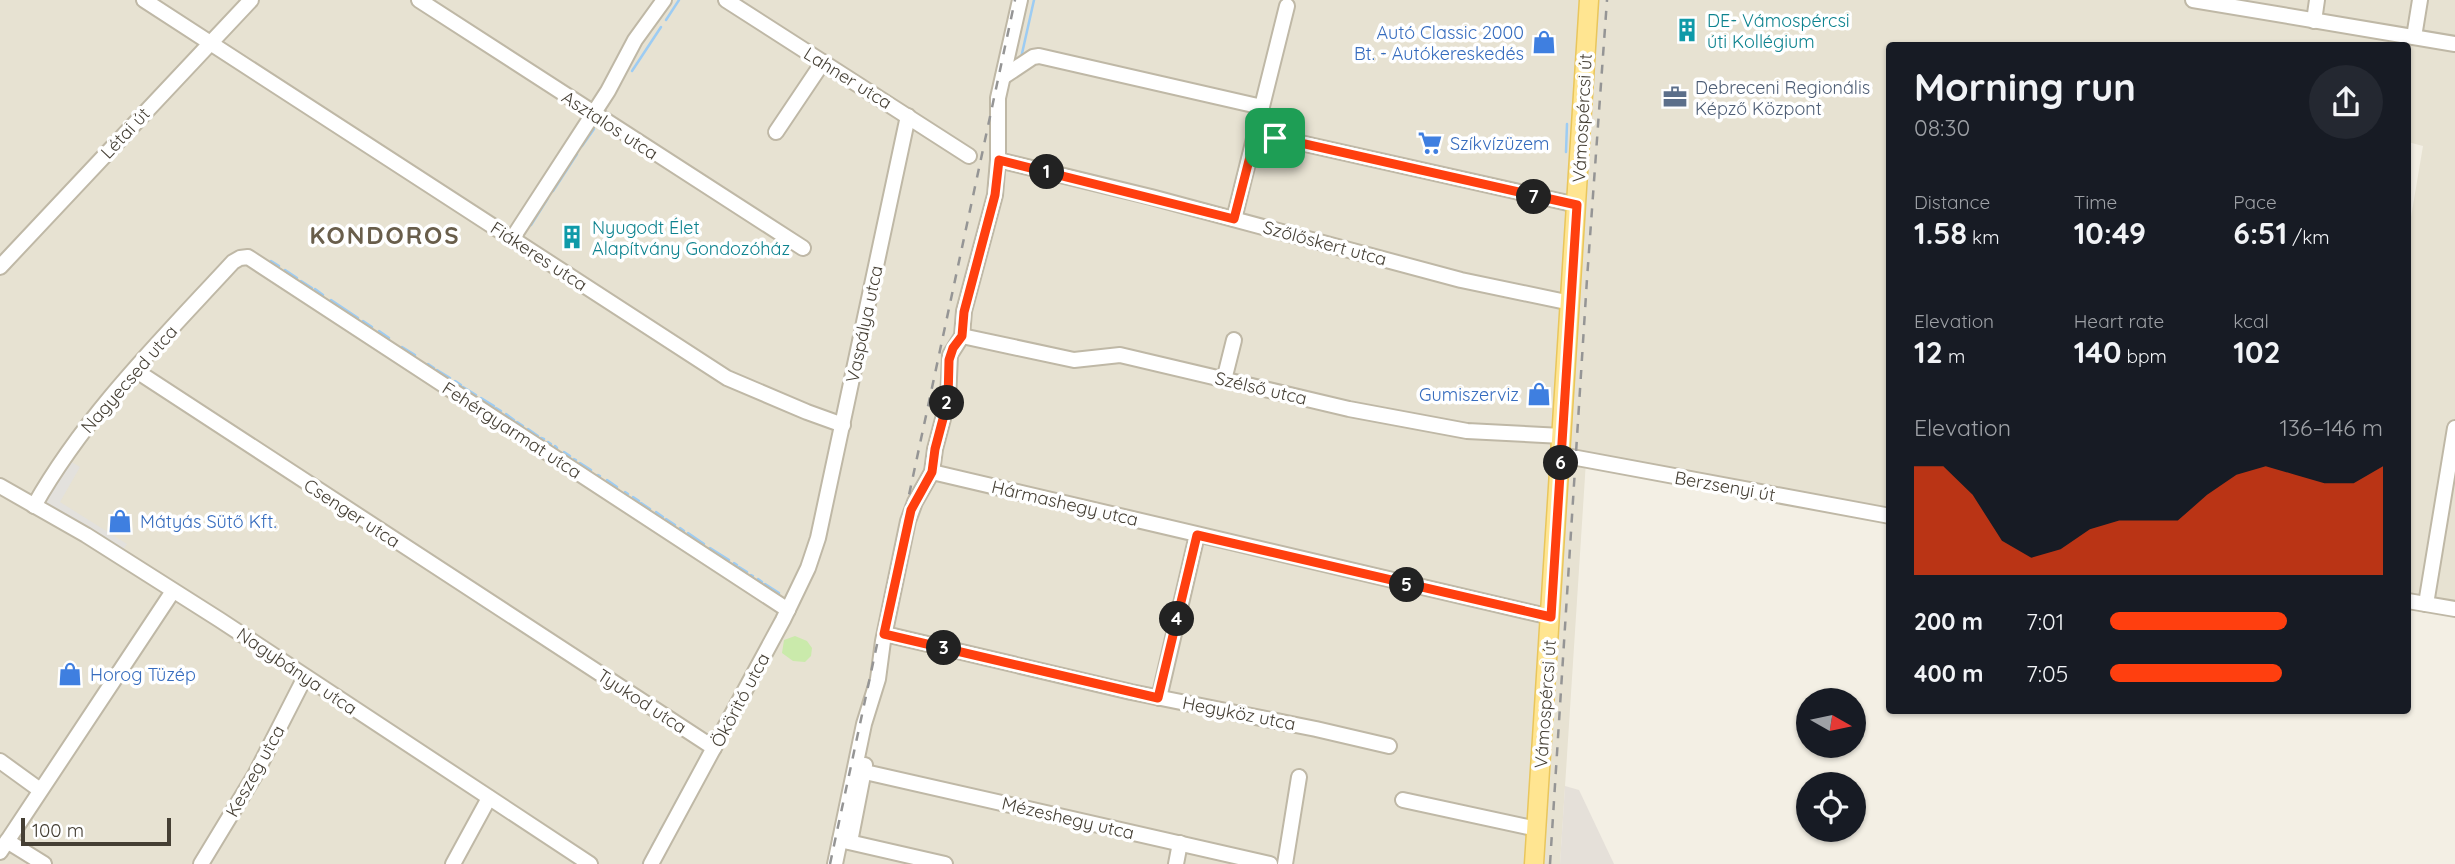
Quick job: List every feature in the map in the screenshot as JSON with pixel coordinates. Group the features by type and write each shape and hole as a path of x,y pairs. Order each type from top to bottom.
{"main road":[{"name":"Vámospércsi út","path":"1534,864 1589,0"}],"street":[{"name":"Fiákeres utca","path":"144,0 731,380 844,425"},
{"name":"Létai út","path":"0,267 251,0"},
{"name":"Asztalos utca","path":"419,0 803,248"},
{"path":"512,239 593,114 635,40 664,0"},
{"name":"Lahner utca","path":"726,0 969,156"},
{"path":"845,841 865,719 878,679 884,634 911,510 932,472 948,400 949,360 953,348 962,336 964,312 995,195 999,160 998,104 1020,0"},
{"path":"2197,0 2455,44"},
{"path":"2314,21 2317,0"},
{"path":"2414,37 2420,0"},
{"path":"1234,219 1287,6"},
{"path":"1003,77 1033,57 1039,56 1262,107"},
{"path":"776,132 823,62"},
{"name":"Vaspálya utca","path":"820,532 908,116"},
{"path":"1256,133 1577,205"},
{"name":"Szőlőskert utca","path":"999,160 1461,280 1571,303"},
{"name":"Fehérgyarmat utca","path":"235,260 245,257 255,261 788,610"},
{"name":"Nagyecsed utca","path":"34,506 74,442 235,260"},
{"name":"Szélső utca","path":"962,336 1074,360 1118,355 1349,409 1471,431 1562,436"},
{"path":"1224,380 1234,340"},
{"name":"Csenger utca","path":"135,370 570,655"},
{"path":"2426,604 2455,428"},
{"name":"Berzsenyi út","path":"1561,455 1886,515"},
{"name":"Hármashegy utca","path":"932,472 1551,617"},
{"name":"Nagybánya utca","path":"0,486 86,535 590,864"},
{"name":"Ököritó utca","path":"651,864 788,610 808,568 820,532"},
{"path":"1158,698 1197,535"},
{"path":"44,864 3,846 173,591"},
{"path":"2411,602 2455,609"},
{"name":"Hegyköz utca","path":"884,634 1158,698 1389,746"},
{"name":"Tyukod utca","path":"570,655 714,748"},
{"name":"Keszeg utca","path":"201,864 255,775 306,677"},
{"path":"835,864 845,841 865,772 860,747"},
{"path":"0,761 40,790"},
{"name":"Mézeshegy utca","path":"865,772 1270,864"},
{"path":"1285,864 1299,776"},
{"path":"453,864 489,798"},
{"path":"1403,800 1537,830"},
{"path":"845,841 945,864"},
{"path":"1176,864 1180,844"}],"shaded area":[{"path":"0,0 2455,0 2455,609 2411,602 2411,217 2423,146 2411,143 2411,42 1886,42 1886,515 1586,461 1560,864 0,864"},
{"path":"68,460 80,467 60,502 127,544 122,551 43,501"},
{"path":"1565,786 1579,790 1614,864 1560,864"}],"green space":[{"path":"795,636 807,641 812,648 811,656 805,662 793,661 782,653 784,640"}],"waterway":[{"path":"666,20 679,0"},
{"path":"1021,58 1034,0"},
{"path":"632,71 661,27"},
{"path":"1566,152 1567,124"},
{"path":"582,146 594,129"},
{"path":"553,191 577,154"},
{"path":"531,225 548,198"},
{"path":"271,261 279,266"},
{"path":"285,270 297,278"},
{"path":"301,281 312,288"},
{"path":"315,289 323,295"},
{"path":"331,300 358,318"},
{"path":"363,321 372,327"},
{"path":"379,331 389,338"},
{"path":"402,347 415,355"},
{"path":"428,364 434,368"},
{"path":"437,370 450,378"},
{"path":"455,381 461,385"},
{"path":"463,387 476,395"},
{"path":"481,398 494,406"},
{"path":"496,408 501,411"},
{"path":"506,414 514,420"},
{"path":"517,422 523,426"},
{"path":"528,429 538,436"},
{"path":"564,452 570,456"},
{"path":"580,463 591,470"},
{"path":"607,480 617,487"},
{"path":"633,497 639,501"},
{"path":"641,503 650,509"},
{"path":"656,512 663,517"},
{"path":"666,519 675,525"},
{"path":"680,528 684,531"},
{"path":"688,533 704,544"},
{"path":"710,548 729,560"},
{"path":"739,567 747,572"},
{"path":"758,579 762,582"},
{"path":"765,584 779,593"},
{"path":"468,596 476,601"},
{"path":"478,603 487,609"},
{"path":"493,612 526,634"},
{"path":"544,646 562,657"},
{"path":"570,662 577,667"},
{"path":"713,734 722,718"},
{"path":"689,780 703,752"},
{"path":"675,804 682,791"},
{"path":"660,831 665,823"},
{"path":"652,846 656,839"},
{"path":"643,864 649,852"}],"railway":[{"path":"830,864 1015,0"},
{"path":"1550,864 1607,0"}],"place":[{"name":"DE- Vámospércsi úti Kollégium","path":"1687,30"},
{"name":"Autó Classic 2000 Bt. - Autókereskedés","path":"1544,42"},
{"name":"Debreceni Regionális Képző Központ","path":"1675,97"},
{"name":"Szíkvízüzem","path":"1430,143"},
{"name":"Nyugodt Élet Alapítvány Gondozóház","path":"572,237"},
{"name":"Gumiszerviz","path":"1539,394"},
{"name":"Mátyás Sütő Kft.","path":"120,521"},
{"name":"Horog Tüzép","path":"70,674"}],"district":[{"name":"KONDOROS","path":"385,235"}],"route":[{"path":"1256,133 1275,138 1577,205 1551,617 1197,535 1158,698 884,634 911,510 932,472 948,400 949,360 953,348 962,336 964,312 995,195 999,160 1234,219 1256,133"}]}
